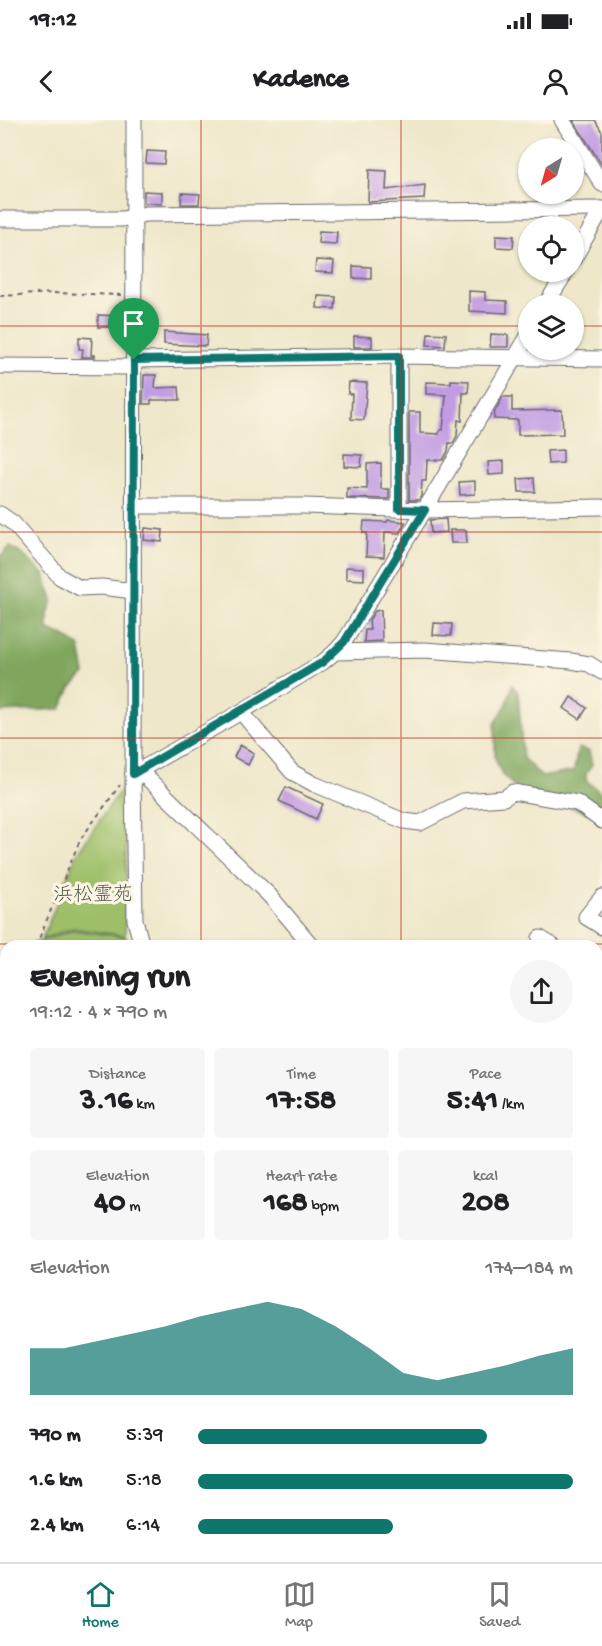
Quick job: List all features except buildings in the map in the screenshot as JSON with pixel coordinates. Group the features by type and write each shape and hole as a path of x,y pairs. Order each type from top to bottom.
{"street":[{"path":"134,120 133,774 135,920 140,940"},
{"path":"562,120 602,184"},
{"path":"0,219 122,219 134,215 602,209"},
{"path":"584,241 602,209"},
{"path":"133,774 241,712 323,662 335,652 425,510 518,352"},
{"path":"399,356 399,509"},
{"path":"0,366 399,356 514,359 602,358"},
{"path":"133,506 304,506 425,510 602,507"},
{"path":"0,514 13,523 60,577 80,588 102,587 133,591"},
{"path":"335,652 425,650 549,659 589,664 602,672"},
{"path":"241,712 292,772 314,784 404,821 420,823 463,801 504,798 513,792 577,803 602,821"},
{"path":"133,774 143,774 270,896 307,940"},
{"path":"602,897 586,917 602,927"}],"path":[{"path":"0,296 52,293 134,295"},
{"path":"38,940 80,840 123,781 133,774"}],"green space":[{"path":"10,547 22,554 44,574 53,600 48,614 48,630 64,636 80,647 85,674 71,688 61,709 0,712 0,557"},
{"path":"512,685 518,692 523,758 542,777 574,771 578,748 589,751 592,765 586,774 586,780 602,793 602,818 516,788 502,774 495,758 495,724 507,703"},
{"name":"浜松霊苑","path":"123,786 127,787 125,936 73,928 42,939 77,853"},
{"path":"73,930 126,937 127,940 44,940"}],"route":[{"path":"399,356 399,509 425,510 344,642 335,652 323,662 241,712 133,774 133,506 134,360 399,356"}]}
